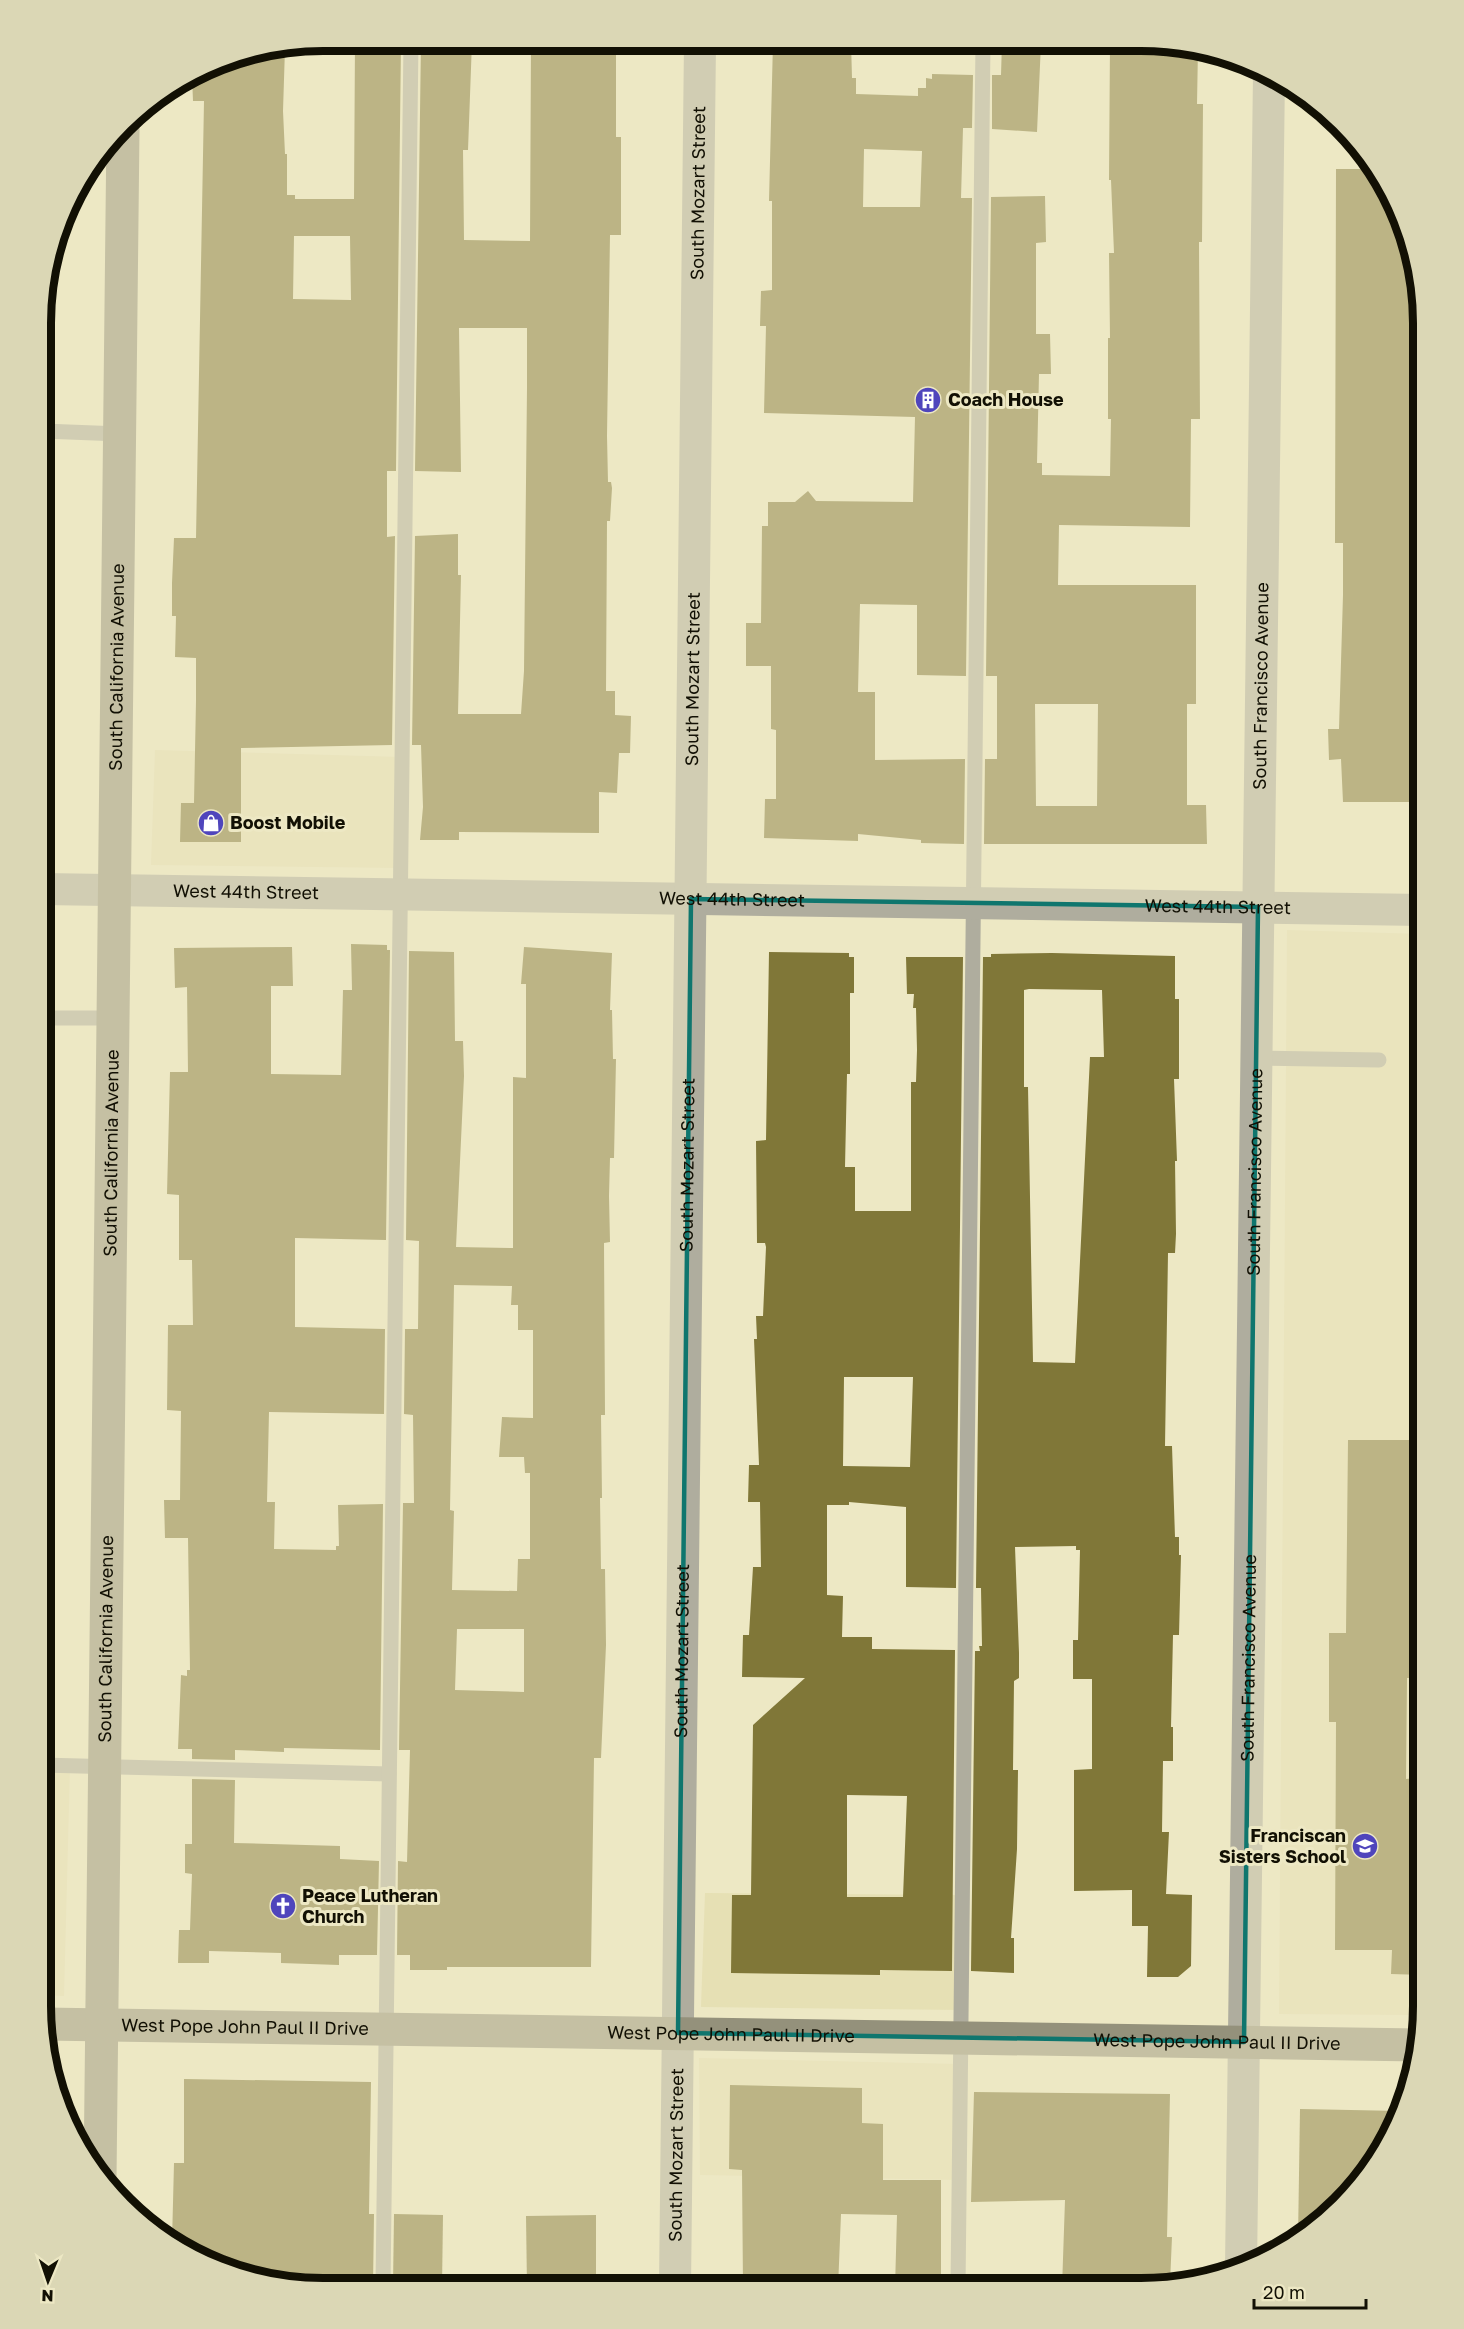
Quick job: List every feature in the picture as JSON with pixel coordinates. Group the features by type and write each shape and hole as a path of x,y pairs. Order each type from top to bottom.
{"main road":[{"name":"South California Avenue","path":"100,2162 123,140"},
{"name":"West Pope John Paul II Drive","path":"52,2024 1411,2044"}],"street":[{"name":"South Mozart Street","path":"675,2278 700,51"},
{"name":"South Francisco Avenue","path":"1241,2259 1269,83"},
{"name":"West 44th Street","path":"51,889 1413,910"}],"lane":[{"path":"383,2278 411,51"},
{"path":"958,2278 983,51"},
{"path":"51,431 120,434"},
{"path":"51,1018 113,1018"},
{"path":"1257,1058 1379,1060"},
{"path":"51,1766 389,1774"}],"highlighted area":[{"path":"691,899 1258,907 1244,2042 678,2033"}],"shaded area":[{"path":"155,750 402,757 400,868 151,865"},
{"path":"1287,930 1413,934 1411,2015 1279,2014"},
{"path":"51,1765 70,1766 64,1996 51,1995"},
{"path":"705,1893 962,1895 961,2010 701,2007"},
{"path":"699,2058 961,2064 959,2180 700,2175"}],"building":[{"path":"355,51 401,51 396,471 387,471 387,537 395,536 392,745 241,748 241,842 180,842 181,803 194,803 196,701 196,658 175,657 176,616 172,616 174,538 196,538 204,101 193,101 192,84 236,65 285,54 283,111 285,154 287,154 287,195 295,195 295,199 354,199","holes":["294,236 350,236 351,300 293,299"]},
{"path":"421,51 472,51 468,150 463,150 464,240 530,241 531,51 616,51 616,137 621,137 621,235 610,235 607,436 608,482 611,482 612,488 610,521 607,521 606,691 615,691 615,715 631,716 630,753 619,753 617,793 599,792 599,833 459,832 459,840 420,840 423,807 421,745 412,745 415,536 458,534 458,575 461,575 458,714 521,714 524,671 527,328 459,328 461,472 415,471"},
{"path":"773,51 851,51 852,78 856,78 856,94 918,96 918,88 926,88 926,78 932,79 932,74 973,75 972,128 963,128 961,198 972,198 966,676 917,675 917,605 860,604 858,692 875,692 875,760 965,759 964,844 921,843 921,840 858,834 858,841 764,838 765,799 776,799 776,730 771,729 771,666 746,666 746,623 761,623 762,526 768,526 768,502 795,502 808,491 816,501 913,502 915,417 764,413 766,326 760,326 761,291 772,290 772,201 769,201","holes":["864,149 922,151 920,207 863,207"]},
{"path":"1002,51 1041,51 1037,132 992,129 992,75 1001,75"},
{"path":"1110,51 1176,53 1198,57 1197,104 1203,104 1202,242 1199,242 1200,419 1191,419 1190,527 1059,525 1058,585 1196,585 1196,704 1187,704 1187,805 1206,805 1207,844 984,844 985,759 997,759 997,676 986,676 991,197 1045,196 1046,242 1036,243 1036,334 1050,334 1051,374 1039,374 1037,463 1042,463 1042,475 1110,476 1109,253 1114,253 1111,180 1109,180","holes":["1035,704 1098,704 1097,806 1036,806"]},
{"path":"1336,169 1365,169 1377,187 1399,236 1411,288 1413,323 1413,802 1343,802 1341,759 1329,760 1328,729 1339,729 1343,595 1343,543 1335,543"},
{"path":"351,944 387,945 387,950 390,950 386,1240 295,1238 295,1327 385,1329 384,1414 269,1412 267,1502 275,1502 274,1549 336,1550 336,1546 339,1546 338,1505 383,1504 380,1750 284,1748 284,1752 235,1750 235,1760 192,1759 192,1749 178,1749 181,1675 187,1676 187,1670 190,1670 188,1538 165,1538 164,1500 180,1500 181,1411 167,1410 168,1325 193,1325 192,1260 179,1260 179,1195 167,1194 170,1072 188,1072 187,987 175,988 174,948 292,947 293,986 271,986 271,1074 341,1075 343,990 352,990"},
{"path":"524,947 612,953 610,1010 612,1010 613,1059 616,1059 614,1158 610,1158 610,1242 604,1243 605,1415 601,1415 602,1498 600,1498 601,1569 605,1569 606,1645 601,1758 594,1758 591,1967 447,1967 447,1970 410,1970 410,1955 397,1955 398,1861 407,1862 410,1750 399,1750 403,1503 414,1503 413,1415 404,1414 405,1329 418,1329 419,1241 406,1240 409,951 454,952 455,1041 463,1041 464,1076 456,1247 513,1248 513,1077 526,1078 526,984 521,984","holes":["454,1285 512,1286 511,1305 518,1305 518,1330 533,1330 533,1418 502,1417 499,1457 524,1457 525,1473 530,1473 530,1559 518,1559 517,1591 452,1590 454,1511 450,1510","457,1629 524,1629 524,1692 455,1690"]},
{"path":"769,952 849,953 849,957 854,957 854,993 850,993 850,1074 847,1074 845,1167 855,1167 855,1211 911,1211 911,1082 916,1082 917,1050 916,1008 913,1008 914,994 907,994 906,957 963,957 956,1588 906,1587 906,1507 849,1502 849,1505 827,1505 827,1595 843,1596 842,1637 872,1637 872,1649 955,1650 952,1971 880,1970 880,1975 731,1973 732,1895 751,1895 753,1725 805,1678 742,1677 743,1635 749,1635 753,1567 761,1567 760,1502 748,1502 749,1465 759,1465 754,1339 757,1339 756,1316 763,1316 766,1247 765,1243 757,1243 756,1141 766,1140","holes":["844,1377 913,1377 910,1467 843,1466","847,1795 907,1796 903,1897 847,1897"]},
{"path":"991,954 1175,956 1175,999 1179,999 1179,1079 1174,1079 1177,1161 1175,1161 1176,1234 1175,1253 1168,1253 1165,1446 1172,1446 1175,1537 1179,1537 1179,1555 1181,1555 1179,1635 1173,1635 1171,1727 1173,1727 1173,1761 1163,1761 1162,1832 1169,1832 1166,1894 1192,1895 1191,1966 1178,1977 1147,1977 1148,1926 1132,1926 1132,1890 1074,1891 1074,1770 1092,1769 1092,1679 1073,1679 1073,1640 1078,1640 1080,1550 1076,1550 1076,1546 1015,1547 1019,1678 1014,1681 1013,1770 1018,1770 1017,1849 1011,1938 1014,1938 1014,1973 971,1971 975,1651 980,1651 979,1646 982,1646 981,1588 976,1588 983,957 991,957","holes":["1024,990 1102,990 1104,1057 1090,1057 1075,1363 1033,1362 1028,1087 1024,1087"]},
{"path":"1348,1440 1413,1440 1413,1678 1407,1678 1406,1779 1413,1778 1413,1975 1391,1974 1392,1950 1335,1950 1336,1722 1329,1722 1329,1633 1346,1633"},
{"name":"Peace Lutheran Church","path":"192,1779 235,1780 234,1843 340,1846 340,1859 379,1861 377,1955 339,1955 339,1965 281,1963 281,1953 209,1951 209,1963 178,1963 179,1930 190,1930 192,1874 185,1873 185,1844 192,1844"},
{"path":"184,2079 371,2082 369,2214 374,2214 373,2278 323,2278 270,2273 236,2264 187,2242 172,2232 174,2163 184,2163"},
{"path":"730,2085 862,2088 862,2123 883,2124 883,2180 941,2180 941,2278 895,2278 897,2215 841,2214 838,2278 743,2278 742,2170 729,2169"},
{"path":"974,2092 1170,2094 1167,2237 1172,2237 1170,2276 1062,2278 1065,2200 971,2202"},
{"path":"1300,2109 1392,2111 1377,2142 1357,2171 1333,2198 1298,2228"},
{"path":"394,2214 443,2215 442,2278 393,2278"},
{"path":"596,2215 596,2278 527,2278 526,2216"}],"place":[{"name":"Coach House","path":"928,400"},
{"name":"Boost Mobile","path":"211,823"},
{"name":"Franciscan Sisters School","path":"1365,1846"},
{"name":"Peace Lutheran Church","path":"283,1906"}]}
